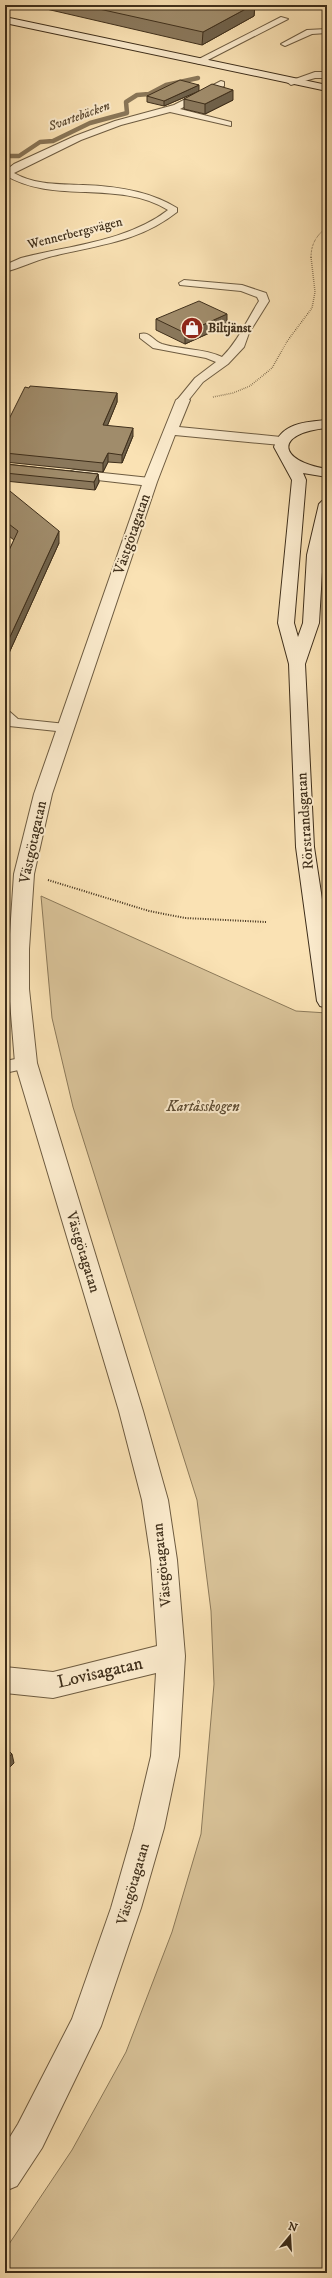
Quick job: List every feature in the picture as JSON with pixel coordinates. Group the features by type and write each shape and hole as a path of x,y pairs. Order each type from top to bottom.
{"street":[{"path":"5,20 291,82 327,88"},
{"path":"291,82 327,93"},
{"name":"Västgötagatan","path":"5,2174 30,2136 85,2026 126,1908 149,1828 165,1756 171,1656 164,1560 155,1500 131,1411 15,1065 19,988 19,949 24,874 43,794 150,482 183,400"},
{"path":"170,430 281,441 291,431 300,428 327,424"},
{"name":"Rörstrandsgatan","path":"281,441 279,448 291,463 299,480 286,622 297,664 305,847 327,1001"},
{"path":"291,463 303,469 327,473"},
{"name":"Rörstrandsgatan","path":"297,664 311,623 315,555 327,504"},
{"name":"Lovisagatan","path":"5,1680 54,1685 171,1656"}],"lane":[{"path":"197,62 284,19"},
{"path":"285,44 310,32 327,31"},
{"path":"291,82 315,75 327,75"},
{"name":"Wennerbergsvägen","path":"5,269 60,250 107,242 154,225 167,217 174,210 167,205 153,200 90,188 68,189 36,184 13,177 8,173 17,166 78,138 118,123 171,109 221,84"},
{"path":"171,109 228,124"},
{"path":"183,400 199,380 224,362 240,345 244,333 264,301 262,295 242,288 184,283"},
{"path":"144,336 157,346 209,355 224,362"},
{"path":"59,473 150,482"},
{"path":"5,715 14,723 66,728"}],"path":[{"path":"183,400 231,394 254,386 267,376 314,303 315,291 310,250 315,237 327,227"},
{"path":"24,874 99,894 149,911 185,918 266,922"}],"green space":[{"name":"Kartåsskogen","path":"41,896 296,1011 327,1013 327,2273 5,2273 5,2250 72,2150 126,2052 172,1932 201,1834 214,1684 211,1611 197,1500 73,1107 52,1018"}],"building":[{"path":"81,5 253,5 203,32"},
{"path":"180,80 199,85 164,101 147,96"},
{"path":"212,84 233,90 205,104 184,99"},
{"path":"199,301 227,314 185,333 156,319"},
{"path":"30,386 117,393 103,425 133,428 122,455 108,453 103,463 5,453 5,427 25,387 29,388"},
{"path":"5,464 98,474 94,482 5,473"},
{"path":"5,487 59,531 8,641 5,640 5,559 18,531 5,521"},
{"path":"5,1747 12,1754 5,1761"}],"waterway":[{"name":"Svartebäcken","path":"5,156 19,156 40,142 53,141 90,123 127,113 126,102 137,95 149,94 166,85 198,78"}],"place":[{"name":"Biltjänst","path":"192,328"}]}
